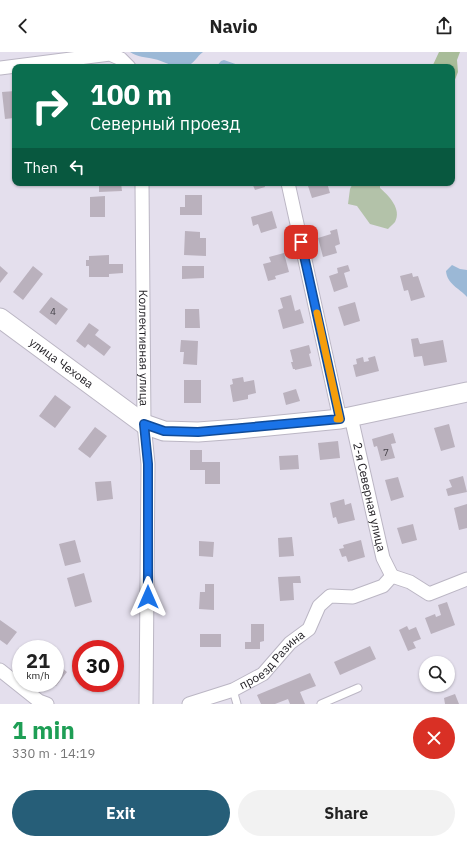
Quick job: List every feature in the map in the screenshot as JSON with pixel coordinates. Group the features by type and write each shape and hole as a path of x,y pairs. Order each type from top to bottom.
{"street":[{"path":"23,64 115,58"},
{"path":"0,68 12,66"},
{"name":"Коллективная улица","path":"142,186 144,424 148,464 146,704"},
{"name":"2-я Северная улица","path":"289,186 345,418 383,558 392,576"},
{"name":"улица Чехова","path":"0,318 122,409 144,424 164,431 198,432 345,418 467,392"},
{"path":"392,576 410,582 429,594 467,579"},
{"name":"проезд Разина","path":"189,704 233,690 262,674 290,643 309,628 319,606 330,596 353,596 383,586 392,576"},
{"path":"0,670 41,703"}],"lane":[{"path":"321,704 358,688"},
{"path":"233,690 237,704"}],"green space":[{"path":"439,52 460,52 457,60 458,72 455,80 455,64 433,64"},
{"path":"352,186 380,186 380,188 394,203 397,212 395,222 388,229 370,224 357,206 348,204"}],"water":[{"path":"130,52 203,52 192,64 169,64"},
{"path":"224,60 235,64 218,64"},
{"path":"452,265 460,269 467,270 467,297 451,283 447,275 446,271"}],"building":[{"path":"12,91 12,118 5,119 2,92"},
{"path":"99,186 121,186 122,191 99,192"},
{"path":"253,186 265,186 265,187 255,190"},
{"path":"308,186 328,186 330,193 312,198"},
{"path":"185,195 202,195 202,215 180,215 180,207 185,207"},
{"path":"105,196 105,217 90,217 90,197"},
{"path":"272,211 277,228 261,233 258,224 253,226 251,217"},
{"path":"337,229 340,244 335,246 337,253 323,257 318,238 331,234 330,231"},
{"path":"185,231 200,232 200,238 206,238 206,256 184,255"},
{"path":"284,253 289,272 275,276 276,279 268,281 263,264 271,262 269,257"},
{"path":"109,255 109,264 123,264 123,273 109,274 109,277 89,277 89,266 86,266 86,260 89,260 89,256"},
{"path":"348,265 350,271 344,273 348,287 334,292 329,276 338,273 337,268"},
{"path":"0,266 8,273 0,283"},
{"path":"33,266 43,274 23,300 13,292"},
{"path":"182,266 204,266 204,278 182,279"},
{"path":"412,273 413,277 418,276 425,297 411,301 408,290 404,291 400,276"},
{"path":"291,295 295,311 300,309 304,323 283,329 278,310 283,308 280,298"},
{"path":"51,297 68,309 56,325 39,312"},
{"path":"355,302 360,321 344,326 338,307"},
{"path":"185,309 199,309 200,328 185,328"},
{"path":"89,323 99,330 95,335 111,347 104,356 88,344 85,348 76,341"},
{"path":"418,338 420,344 443,340 447,362 424,366 422,356 414,357 411,339"},
{"path":"181,340 198,341 197,365 183,364 184,352 180,352"},
{"path":"309,345 311,353 309,354 312,366 295,370 293,369 290,350"},
{"path":"375,356 379,371 356,377 353,365 357,364 356,359 363,357 364,362 369,361 368,358"},
{"path":"243,377 244,382 254,380 256,393 248,395 248,399 233,402 230,385 233,384 232,379"},
{"path":"184,380 201,380 201,403 184,403"},
{"path":"296,389 300,401 286,405 283,393"},
{"path":"55,395 71,407 55,428 39,416"},
{"path":"449,424 455,447 441,451 434,428"},
{"path":"95,427 107,436 90,458 78,449"},
{"path":"393,433 396,443 391,444 395,458 381,461 377,446 374,447 372,439"},
{"path":"338,441 340,458 320,460 318,443"},
{"path":"190,450 202,450 202,462 220,462 220,484 205,484 205,470 190,470"},
{"path":"298,455 299,469 280,470 279,456"},
{"path":"463,476 467,492 448,496 446,489 452,487 449,480"},
{"path":"398,477 404,497 391,501 385,480"},
{"path":"111,481 113,499 97,501 95,482"},
{"path":"344,499 345,505 351,503 355,520 338,524 336,517 333,518 330,503"},
{"path":"467,504 467,528 459,530 454,508"},
{"path":"413,524 417,540 402,544 397,528"},
{"path":"292,537 294,556 279,557 278,538"},
{"path":"75,540 81,562 65,566 59,544"},
{"path":"361,540 365,557 348,562 346,556 342,557 339,549 344,548 343,545"},
{"path":"199,541 214,542 213,557 199,556"},
{"path":"84,573 92,602 75,607 67,578"},
{"path":"300,576 301,583 293,583 294,600 280,601 278,577"},
{"path":"205,584 214,584 214,610 199,609 200,592 205,592"},
{"path":"447,602 455,625 431,634 425,618 435,614 436,617 441,615 438,605"},
{"path":"0,620 17,632 7,645 0,640"},
{"path":"251,624 264,624 264,641 260,642 260,649 245,649 245,642 251,642"},
{"path":"407,626 409,630 416,627 421,639 413,642 416,648 408,651 399,630"},
{"path":"200,634 221,634 221,647 200,647"},
{"path":"370,646 376,659 340,675 334,662"},
{"path":"310,673 316,686 300,692 305,704 290,704 288,699 275,704 261,704 257,695"},
{"path":"455,694 459,704 445,704 444,698"}],"slow traffic":[{"path":"317,313 340,419 337,419"}],"route":[{"path":"148,597 148,464 144,424 164,431 198,432 340,419 301,242"}]}
